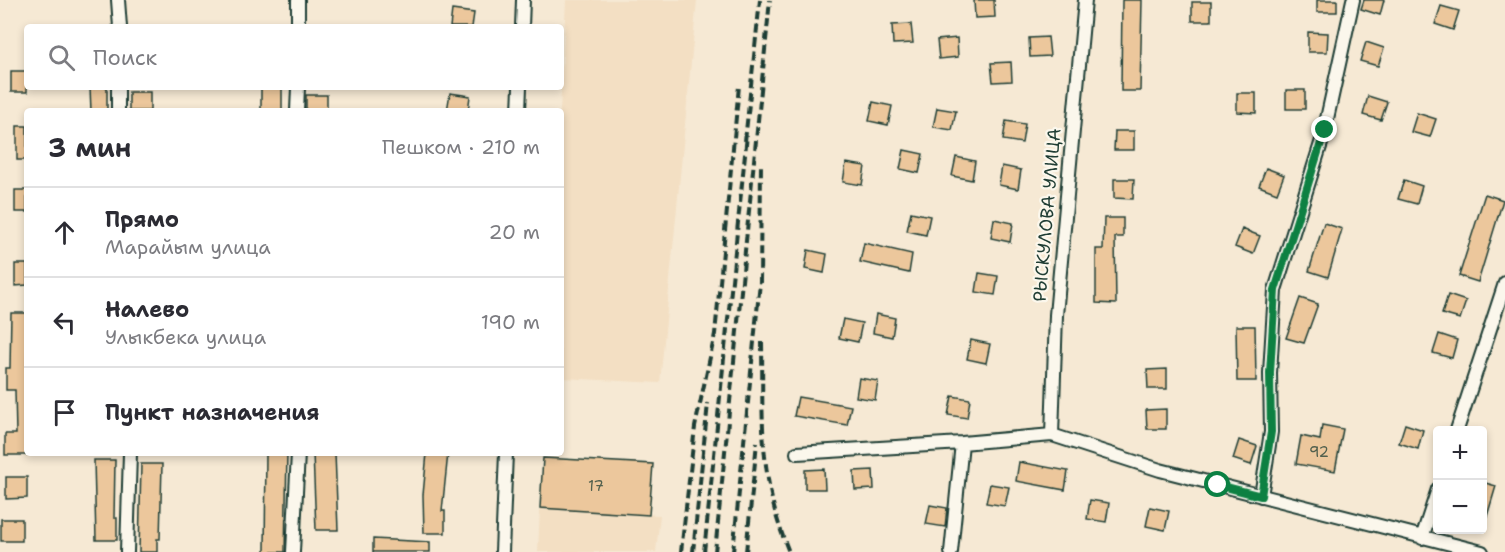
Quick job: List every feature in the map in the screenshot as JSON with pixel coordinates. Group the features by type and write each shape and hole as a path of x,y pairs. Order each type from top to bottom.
{"street":[{"path":"118,0 120,24"},
{"path":"298,0 298,24"},
{"path":"522,24 524,0"},
{"name":"РЫСКУЛОВА УЛИЦА","path":"1052,435 1056,315 1085,0"},
{"path":"1261,496 1271,432 1270,373 1275,290 1323,137 1353,0"},
{"path":"118,90 118,108"},
{"path":"297,108 298,90"},
{"path":"519,108 520,90"},
{"path":"1458,426 1505,283"},
{"path":"797,453 1052,435 1160,470 1482,552"},
{"path":"951,552 962,443"},
{"path":"127,552 130,456"},
{"path":"293,552 298,456"},
{"path":"502,552 506,456"},
{"path":"1422,538 1433,502"}],"shaded area":[{"path":"566,0 697,0 660,383 564,378 564,108 560,108 561,90 564,90"},
{"path":"540,508 660,515 656,552 538,552"}],"building":[{"path":"974,0 994,0 995,17 975,18"},
{"path":"1122,0 1142,0 1140,91 1121,91"},
{"path":"1317,0 1337,0 1337,12 1317,12"},
{"path":"1364,0 1384,0 1380,15 1361,9"},
{"path":"1192,2 1211,2 1211,21 1192,21"},
{"path":"1441,6 1459,11 1453,30 1435,24"},
{"path":"452,10 474,13 472,24 450,24"},
{"path":"911,24 913,43 893,44 892,25"},
{"path":"1308,32 1328,33 1327,52 1308,52"},
{"path":"1048,37 1050,56 1030,57 1029,38"},
{"path":"957,38 958,57 939,59 937,40"},
{"path":"1366,42 1384,48 1378,66 1360,61"},
{"path":"1011,62 1012,81 993,82 991,63"},
{"path":"11,71 24,71 24,90 27,92 11,92"},
{"path":"90,90 107,90 107,108 91,108"},
{"path":"261,90 282,90 282,108 261,108"},
{"path":"1286,90 1305,90 1305,109 1286,109"},
{"path":"129,92 150,92 150,108 129,108"},
{"path":"450,93 470,96 468,108 448,108"},
{"path":"1237,93 1256,93 1256,113 1237,112"},
{"path":"306,95 327,95 327,108 306,108"},
{"path":"1368,96 1387,102 1381,120 1363,115"},
{"path":"873,102 892,106 888,125 869,121"},
{"path":"937,108 956,111 952,130 933,127"},
{"path":"1417,113 1436,119 1430,137 1411,132"},
{"path":"1006,121 1025,124 1022,143 1003,140"},
{"path":"17,126 24,126 24,160 17,160"},
{"path":"1115,131 1134,131 1134,150 1114,150"},
{"path":"904,150 923,154 919,173 900,169"},
{"path":"956,157 975,161 972,180 952,176"},
{"path":"846,163 865,166 862,185 843,182"},
{"path":"1002,166 1021,170 1018,189 999,185"},
{"path":"1266,168 1284,175 1277,193 1259,186"},
{"path":"1114,179 1134,179 1133,199 1114,198"},
{"path":"1404,180 1422,186 1417,204 1398,199"},
{"path":"15,190 24,190 24,212 15,212"},
{"path":"1485,194 1503,200 1478,282 1459,276"},
{"path":"911,212 930,216 926,235 907,231"},
{"path":"1104,218 1123,218 1123,237 1115,237 1116,304 1096,303 1096,249 1103,249"},
{"path":"994,219 1013,223 1010,242 991,238"},
{"path":"1324,223 1342,229 1328,277 1309,271"},
{"path":"1242,229 1260,236 1253,254 1235,247"},
{"path":"864,243 912,254 909,273 860,262"},
{"path":"808,250 827,254 824,273 805,269"},
{"path":"15,264 24,264 24,285 15,286"},
{"path":"979,273 998,276 995,295 976,292"},
{"path":"1448,295 1466,301 1460,319 1442,314"},
{"path":"1300,298 1318,304 1304,343 1286,338"},
{"path":"11,313 24,313 24,455 5,455 5,434 16,434 15,390 6,390 6,368 10,368"},
{"path":"876,314 895,318 892,337 873,333"},
{"path":"843,319 862,323 858,342 839,338"},
{"path":"1236,326 1255,326 1256,381 1237,381"},
{"path":"1439,334 1457,340 1452,358 1433,353"},
{"path":"971,340 990,344 986,363 967,359"},
{"path":"1167,369 1167,389 1148,389 1147,370"},
{"path":"859,378 878,381 875,400 856,397"},
{"path":"952,396 970,399 967,418 948,415"},
{"path":"798,397 851,406 847,425 794,416"},
{"path":"1166,409 1166,429 1147,429 1146,410"},
{"path":"1405,424 1423,430 1418,449 1399,443"},
{"path":"1322,425 1343,429 1335,471 1296,464 1301,436 1320,440"},
{"path":"1239,440 1257,446 1251,465 1233,459"},
{"path":"266,456 287,456 285,552 265,552"},
{"path":"313,456 335,456 338,530 316,530"},
{"path":"427,456 448,456 442,511 445,511 445,533 424,533 423,495"},
{"path":"543,458 653,464 649,515 540,508"},
{"path":"94,460 115,460 114,518 117,518 117,540 96,540"},
{"path":"1019,462 1068,471 1065,490 1016,481"},
{"path":"141,464 162,464 160,539 157,539 157,552 139,552"},
{"path":"824,469 825,489 805,489 805,470"},
{"path":"873,470 874,489 855,490 854,471"},
{"path":"6,477 27,477 27,498 6,499"},
{"path":"1487,483 1496,486 1487,516"},
{"path":"990,484 1009,487 1005,506 986,503"},
{"path":"1090,500 1109,503 1106,522 1087,519"},
{"path":"930,505 947,508 945,527 926,524"},
{"path":"1150,507 1169,511 1165,530 1146,526"},
{"path":"1,519 22,519 22,541 1,541"},
{"path":"373,539 430,542 430,552 373,552"}],"railway":[{"path":"745,141 760,0"},
{"path":"715,552 770,0"},
{"path":"681,552 695,427 715,334 739,86"},
{"path":"704,552 747,135"},
{"path":"733,552 760,282 761,163"},
{"path":"762,342 763,423 767,473 779,525 789,552"},
{"path":"693,552 708,403"},
{"path":"746,552 757,442"}],"route":[{"path":"1218,485 1261,496 1271,432 1270,373 1275,290 1325,130"}]}
